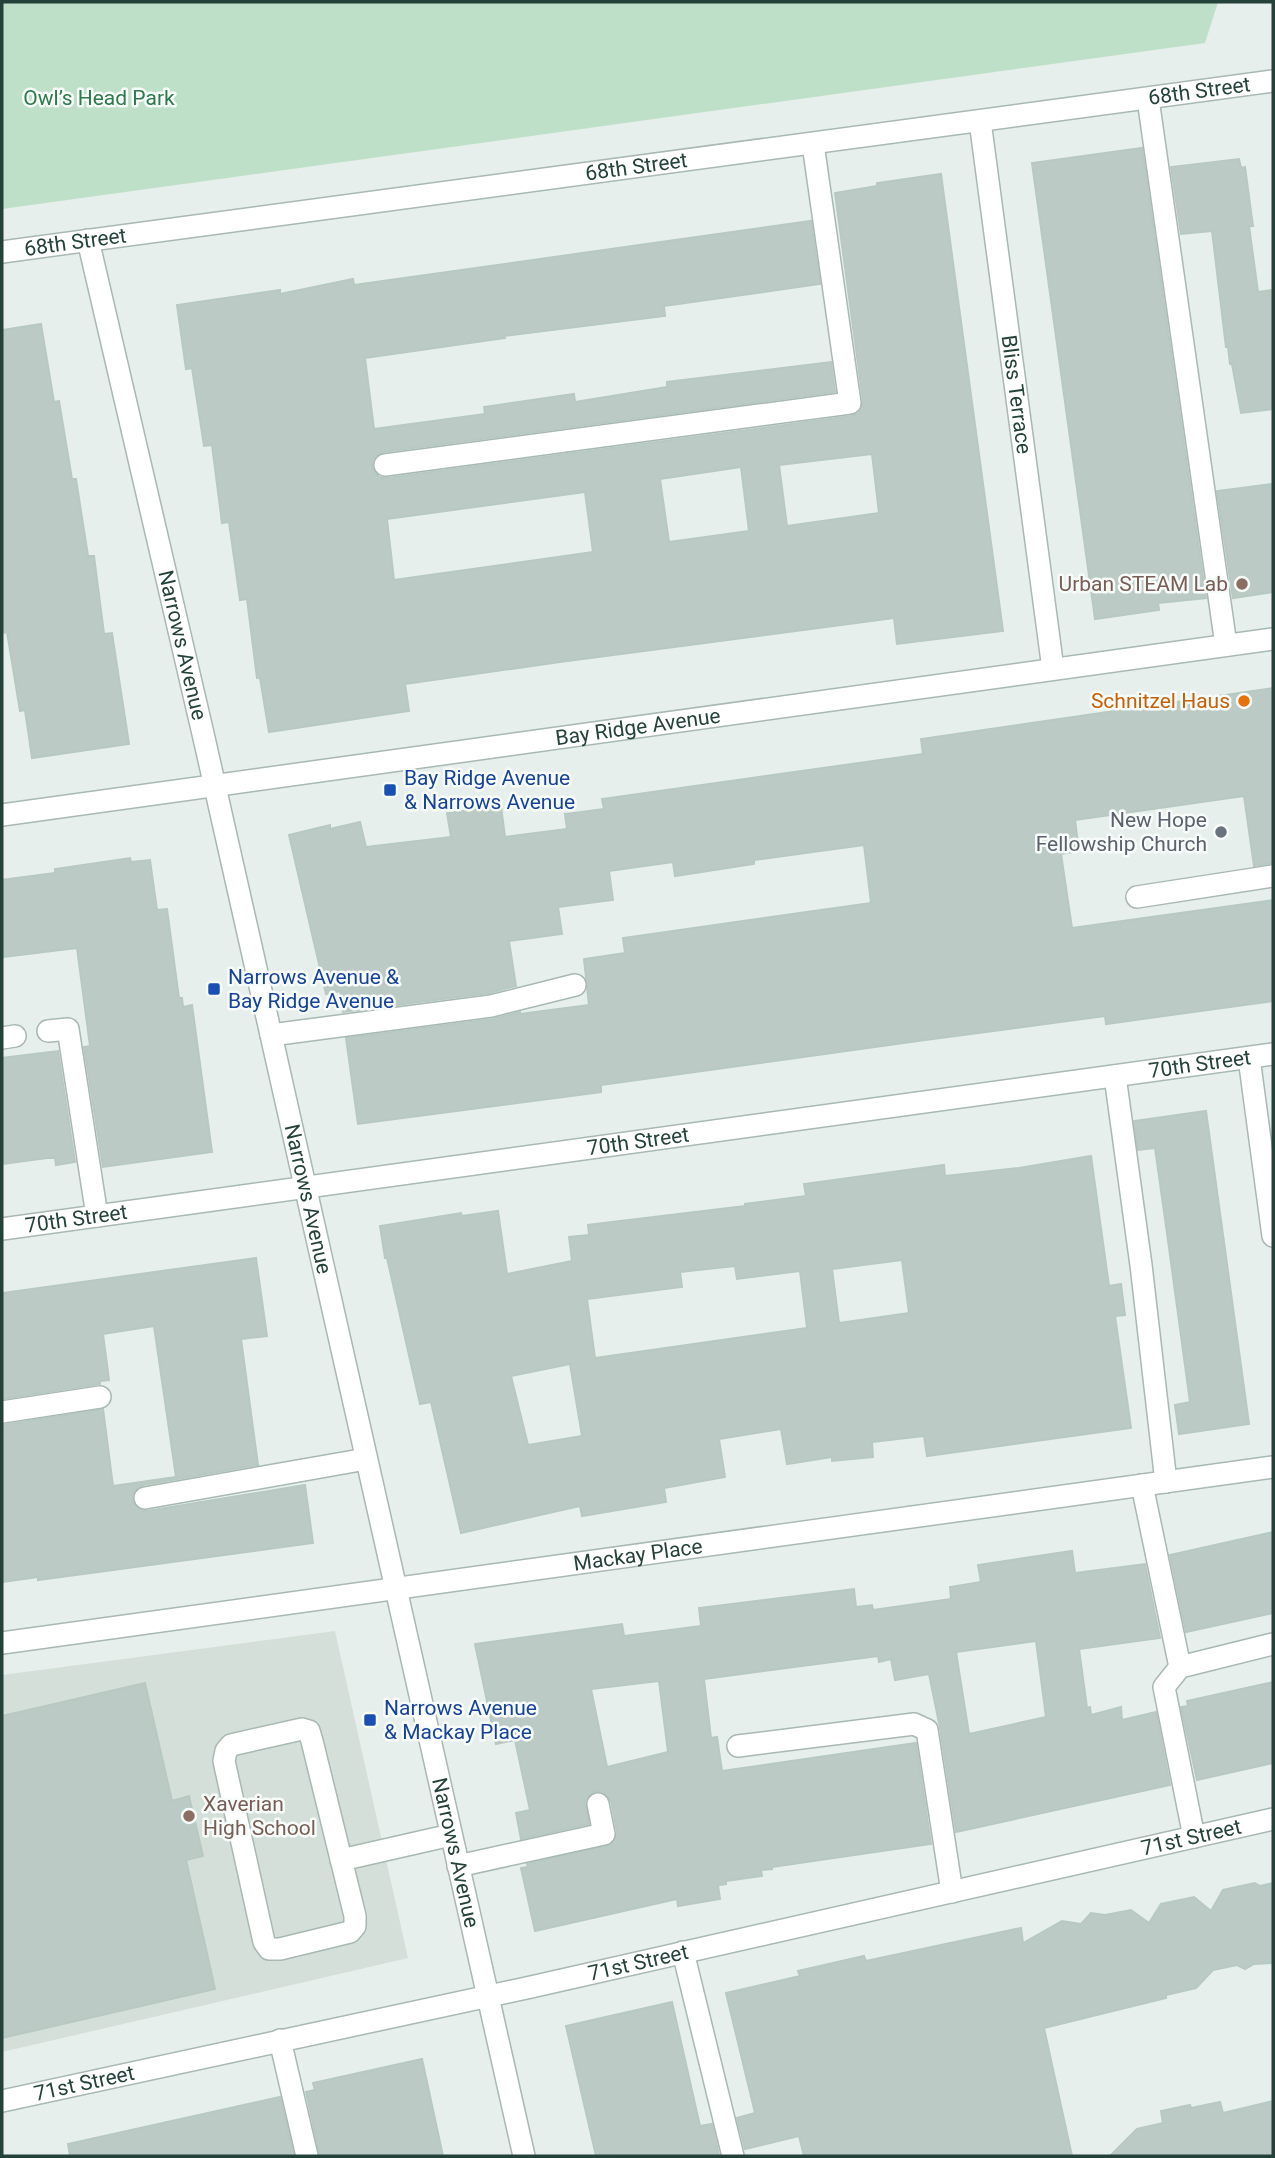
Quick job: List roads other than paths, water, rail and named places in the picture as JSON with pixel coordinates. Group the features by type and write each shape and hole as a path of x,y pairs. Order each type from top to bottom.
{"street":[{"name":"68th Street","path":"2,252 1273,81"},
{"path":"1148,99 1226,645"},
{"name":"Bliss Terrace","path":"980,121 1053,669"},
{"path":"385,465 850,403 813,144"},
{"name":"Narrows Avenue","path":"88,240 215,785 524,2156"},
{"name":"Bay Ridge Avenue","path":"2,816 1273,639"},
{"path":"1137,898 1273,876"},
{"path":"271,1035 491,1006 575,985"},
{"path":"48,1031 68,1029 97,1216"},
{"name":"70th Street","path":"2,1229 1273,1054"},
{"path":"1249,1058 1273,1236"},
{"path":"1115,1076 1141,1265 1166,1482"},
{"path":"2,1412 100,1397"},
{"path":"145,1498 366,1459"},
{"name":"Mackay Place","path":"2,1643 1273,1466"},
{"path":"1142,1485 1181,1667"},
{"path":"1194,1837 1164,1687 1181,1667 1273,1644"},
{"path":"738,1746 914,1724 927,1730 952,1892"},
{"path":"302,1729 309,1731 341,1860 355,1926 350,1932 280,1949 269,1949 264,1942 224,1761 226,1751 231,1745 302,1729"},
{"path":"458,1866 604,1834 598,1804"},
{"name":"71st Street","path":"2,2101 488,1996 1273,1819"},
{"path":"341,1860 451,1835"},
{"path":"683,1952 733,2156"},
{"path":"280,2040 307,2156"}],"place":[{"name":"Urban STEAM Lab","path":"1242,584"},
{"name":"Schnitzel Haus","path":"1244,701"},
{"name":"Bay Ridge Avenue & Narrows Avenue","path":"390,790"},
{"name":"New Hope Fellowship Church","path":"1221,832"},
{"name":"Narrows Avenue & Bay Ridge Avenue","path":"214,989"},
{"name":"Narrows Avenue & Mackay Place","path":"370,1720"},
{"name":"Xaverian High School","path":"189,1816"}],"park label":[{"name":"Owl’s Head Park","path":"99,98"}]}
